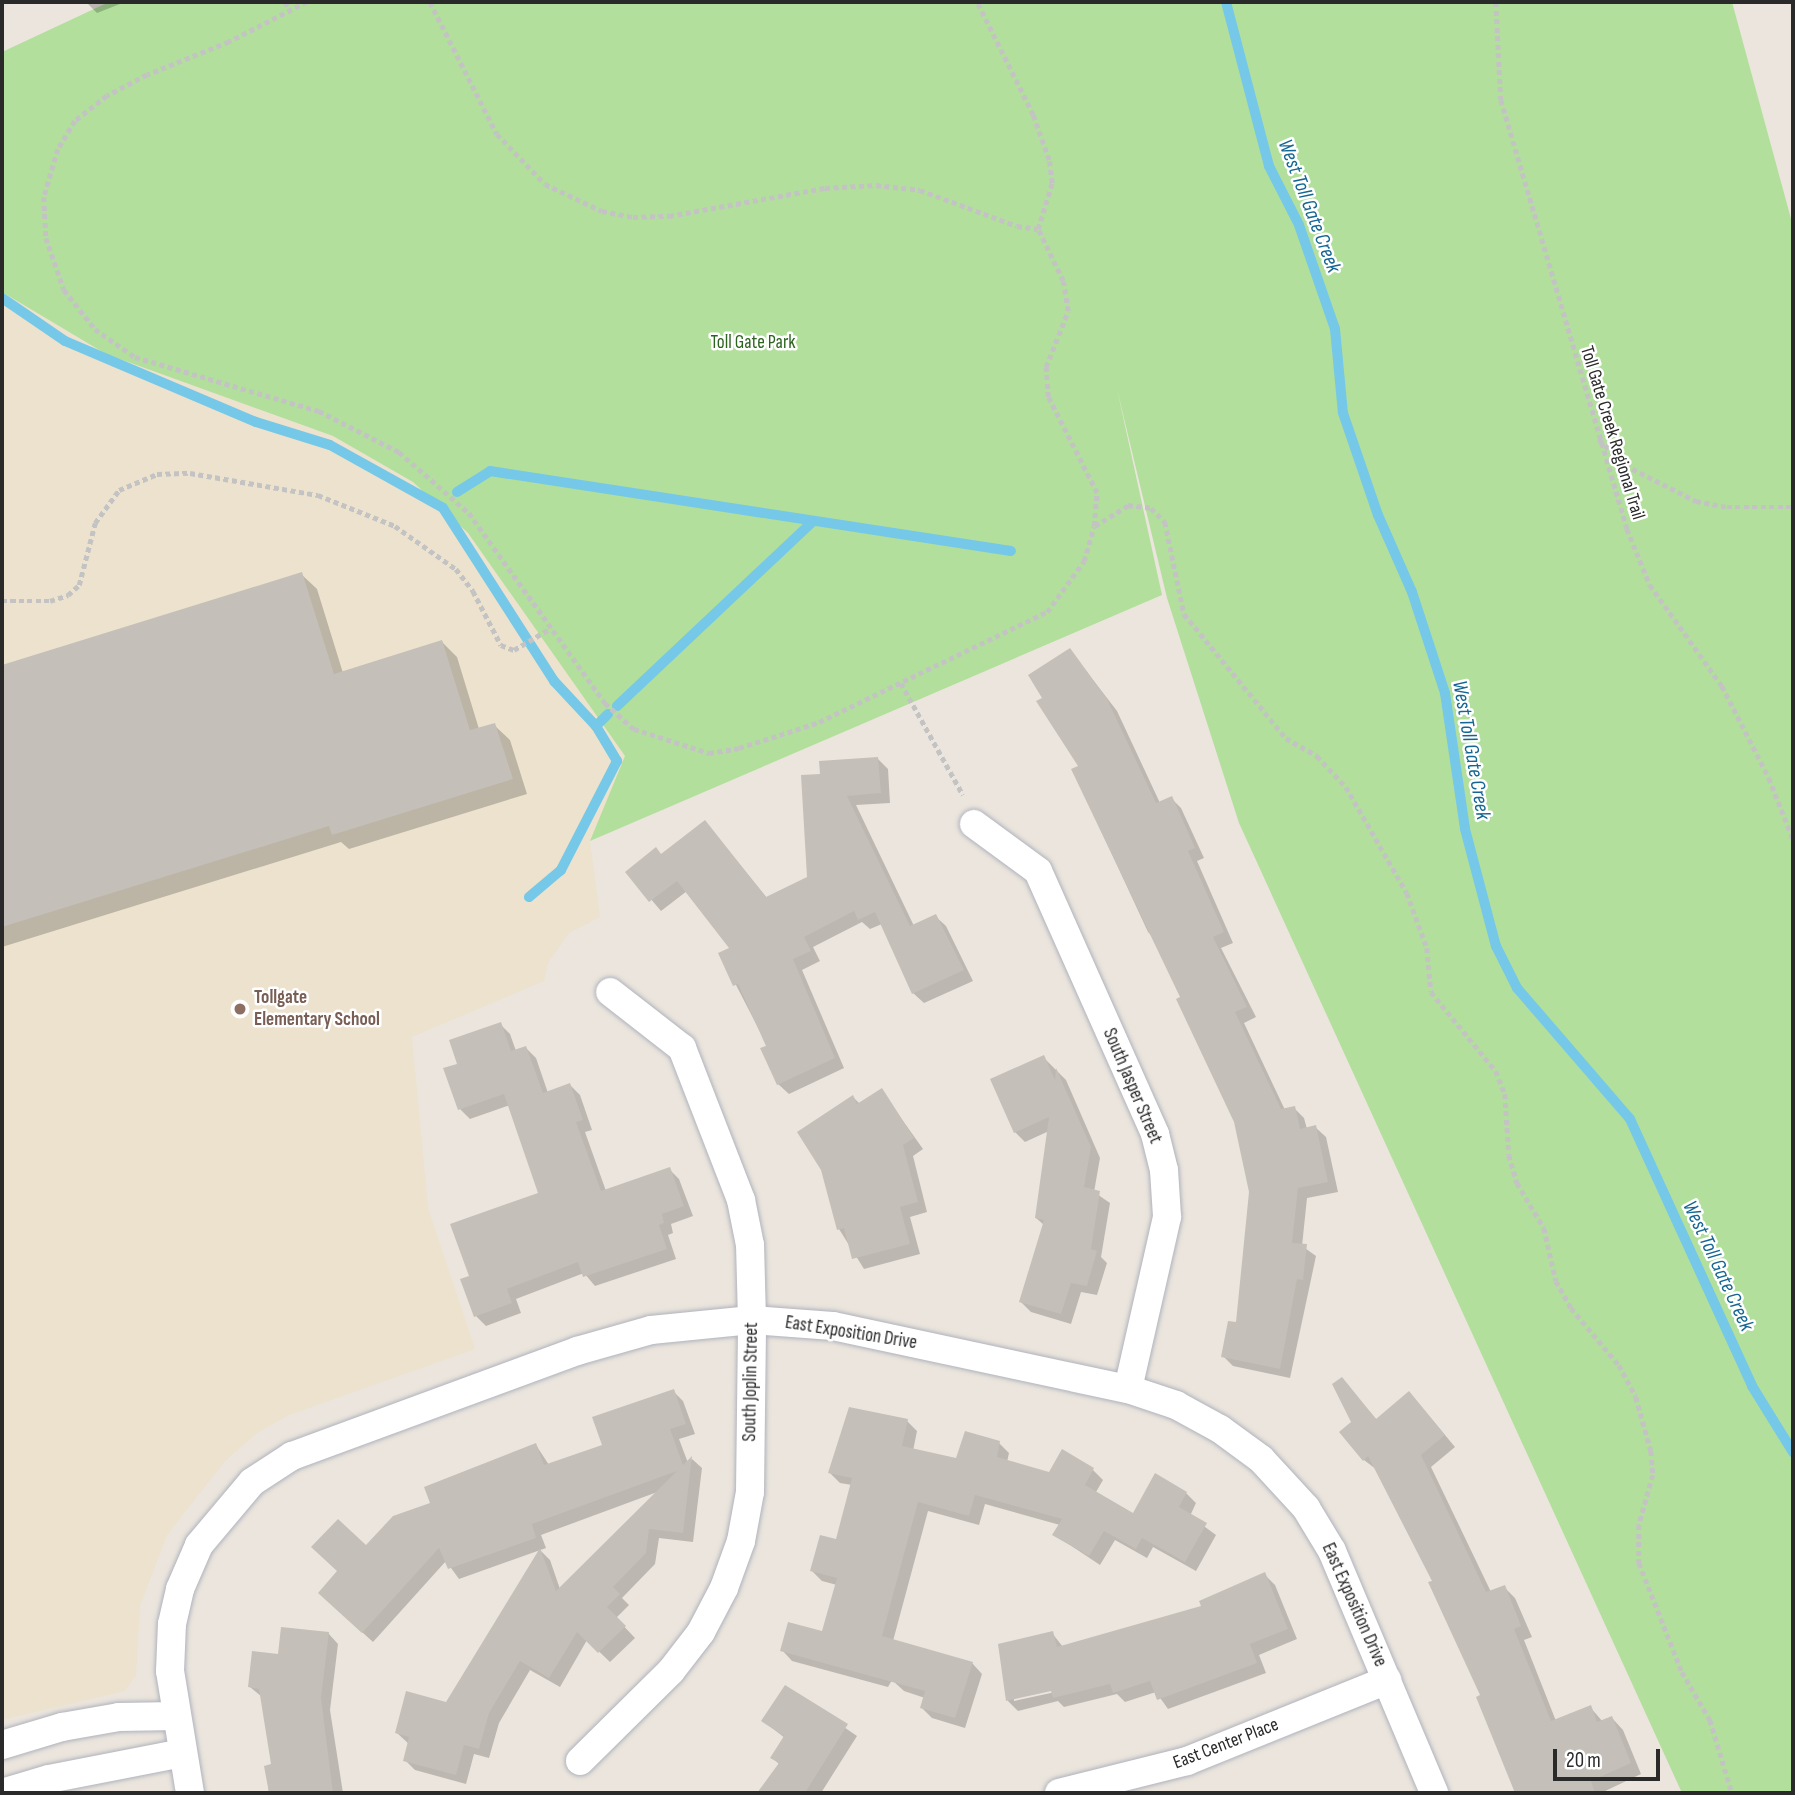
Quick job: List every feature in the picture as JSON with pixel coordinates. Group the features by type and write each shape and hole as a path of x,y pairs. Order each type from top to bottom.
{"street":[{"name":"South Jasper Street","path":"974,824 1038,871 1155,1134 1164,1170 1167,1217 1128,1389"},
{"name":"South Joplin Street","path":"580,1761 671,1671 701,1632 724,1588 741,1541 750,1492 750,1245 741,1200 682,1048 610,992"},
{"name":"East Exposition Drive","path":"190,1793 170,1671 180,1589 199,1545 252,1482 292,1455 577,1351 651,1330 752,1320 832,1326 1128,1389 1176,1405 1220,1429 1261,1459 1306,1508 1332,1551 1434,1793"},
{"name":"East Center Place","path":"1059,1793 1187,1762 1387,1680"},
{"path":"2,1745 62,1727 119,1717 176,1716"},
{"path":"2,1793 50,1779 183,1753"}],"path":[{"path":"285,2 290,9"},
{"path":"307,2 229,42 147,75 107,96 75,121 58,149 44,197 46,238 57,274 69,299 95,330 135,357 319,411 399,452 469,513 605,703 634,729 709,753 739,748 807,726 1046,612 1084,561 1094,526 1097,493 1048,397 1046,367 1068,311 1063,281 1038,229 1052,183 1049,160 1033,115 977,2"},
{"path":"440,2 432,4 477,101 523,165 545,184 602,211 633,217 669,216 825,188 876,185 920,190 974,212 1038,229"},
{"name":"Toll Gate Creek Regional Trail","path":"1496,2 1501,100 1598,439 1650,585 1721,686 1769,778 1793,839"},
{"path":"1598,439 1625,465 1696,502 1727,507 1793,507"},
{"path":"2,601 50,601 68,595 79,585 95,523 118,490 157,474 190,473 318,495 395,526 456,569 473,591 500,645 514,650 552,628"},
{"path":"1094,526 1128,505 1151,508 1165,522 1184,614 1286,738 1317,756 1346,787 1407,893 1427,948 1431,992 1496,1071 1505,1094 1509,1155 1517,1183 1545,1228 1556,1282 1571,1308 1619,1365 1636,1397 1651,1451 1653,1475 1638,1534 1639,1563 1682,1672 1710,1720 1732,1793"},
{"path":"901,683 957,778 974,824"}],"shaded area":[{"name":"Tollgate Elementary School","path":"2,292 106,354 333,436 413,482 468,533 625,756 590,841 600,917 569,933 548,963 544,981 412,1037 428,1208 475,1349 289,1415 257,1433 225,1461 167,1535 140,1606 136,1675 125,1691 2,1720"}],"green space":[{"name":"Toll Gate Park","path":"109,2 1732,2 1793,226 1793,1793 1682,1793 1239,823 1167,598 1117,389 1162,595 590,841 625,756 468,533 413,482 333,436 106,354 2,292 2,52"}],"building":[{"path":"302,572 334,674 442,640 470,730 495,723 513,779 332,835 329,826 2,927 2,665"},
{"path":"1070,648 1107,699 1156,803 1172,796 1195,848 1188,851 1224,932 1213,937 1247,1007 1235,1012 1281,1109 1295,1106 1300,1129 1316,1125 1328,1182 1298,1188 1292,1243 1307,1244 1303,1280 1297,1279 1280,1369 1221,1357 1228,1321 1236,1322 1249,1192 1234,1122 1176,999 1180,997 1071,769 1078,766 1036,701 1042,698 1028,675"},
{"path":"878,757 881,793 847,796 910,926 936,914 964,970 912,994 875,912 858,920 854,911 804,937 811,951 793,959 835,1058 777,1085 760,1048 766,1046 738,984 733,986 718,953 729,948 677,881 649,902 625,872 656,847 661,854 705,820 766,897 807,877 801,775 820,774 819,761"},
{"path":"501,1022 511,1051 526,1046 543,1093 570,1083 583,1120 576,1122 601,1191 670,1167 684,1206 662,1214 664,1223 659,1225 667,1249 583,1277 578,1262 507,1289 512,1303 474,1317 460,1279 469,1276 450,1224 538,1193 504,1094 458,1110 443,1068 457,1064 449,1040"},
{"path":"1044,1055 1055,1080 1056,1068 1091,1147 1084,1187 1100,1191 1091,1249 1097,1251 1087,1286 1071,1283 1061,1314 1019,1302 1044,1220 1035,1218 1049,1117 1014,1133 990,1079"},
{"path":"882,1088 914,1138 903,1145 918,1202 900,1207 910,1244 852,1259 844,1228 837,1230 821,1170 797,1132 853,1095 857,1104"},
{"path":"1342,1377 1376,1419 1409,1391 1445,1435 1421,1455 1486,1592 1505,1585 1521,1626 1514,1629 1551,1721 1591,1705 1597,1722 1612,1716 1631,1763 1591,1781 1595,1793 1515,1793 1476,1697 1480,1695 1428,1582 1432,1581 1368,1456 1363,1461 1339,1432 1351,1422 1332,1384"},
{"path":"674,1389 686,1424 670,1429 683,1465 692,1456 683,1533 649,1529 646,1553 613,1587 620,1594 607,1607 626,1626 598,1653 577,1632 549,1678 520,1661 489,1713 479,1749 464,1745 456,1775 403,1761 409,1737 395,1733 406,1691 446,1702 540,1548 556,1591 677,1471 532,1524 536,1538 448,1569 439,1548 362,1633 318,1593 337,1571 311,1547 338,1519 366,1545 393,1516 430,1503 424,1487 536,1443 544,1465 602,1445 592,1417"},
{"path":"849,1407 908,1419 902,1446 956,1458 965,1431 1000,1441 997,1457 1049,1472 1062,1449 1094,1468 1085,1485 1133,1513 1155,1473 1187,1492 1179,1507 1207,1523 1185,1562 1142,1538 1136,1549 1104,1531 1089,1556 1052,1535 1062,1519 975,1495 969,1516 918,1502 882,1636 973,1662 955,1718 920,1708 925,1691 780,1651 788,1622 822,1631 837,1578 810,1571 820,1535 836,1539 852,1478 828,1473"},
{"path":"1265,1572 1288,1629 1250,1644 1257,1663 1157,1700 1150,1681 1113,1693 1110,1684 1053,1698 1051,1691 1006,1701 998,1644 1053,1631 1057,1647 1201,1606 1199,1601"},
{"path":"281,1627 329,1632 321,1698 333,1793 269,1793 264,1766 271,1764 259,1689 248,1687 252,1651 278,1654"},
{"path":"785,1685 848,1724 805,1793 757,1793 779,1763 770,1758 784,1736 761,1721"}],"waterway":[{"name":"West Toll Gate Creek","path":"1226,2 1269,166 1299,225 1335,329 1343,413 1378,515 1412,592 1445,693 1465,829 1496,946 1517,988 1630,1119 1752,1386 1793,1452"},
{"path":"2,298 65,341 256,422 330,445 443,508 554,681 596,726 617,761 561,870 529,897"},
{"path":"457,492 490,471 1011,551"},
{"path":"617,706 811,523"},
{"path":"596,726 608,714"}],"place":[{"name":"Tollgate Elementary School","path":"240,1009"}]}
